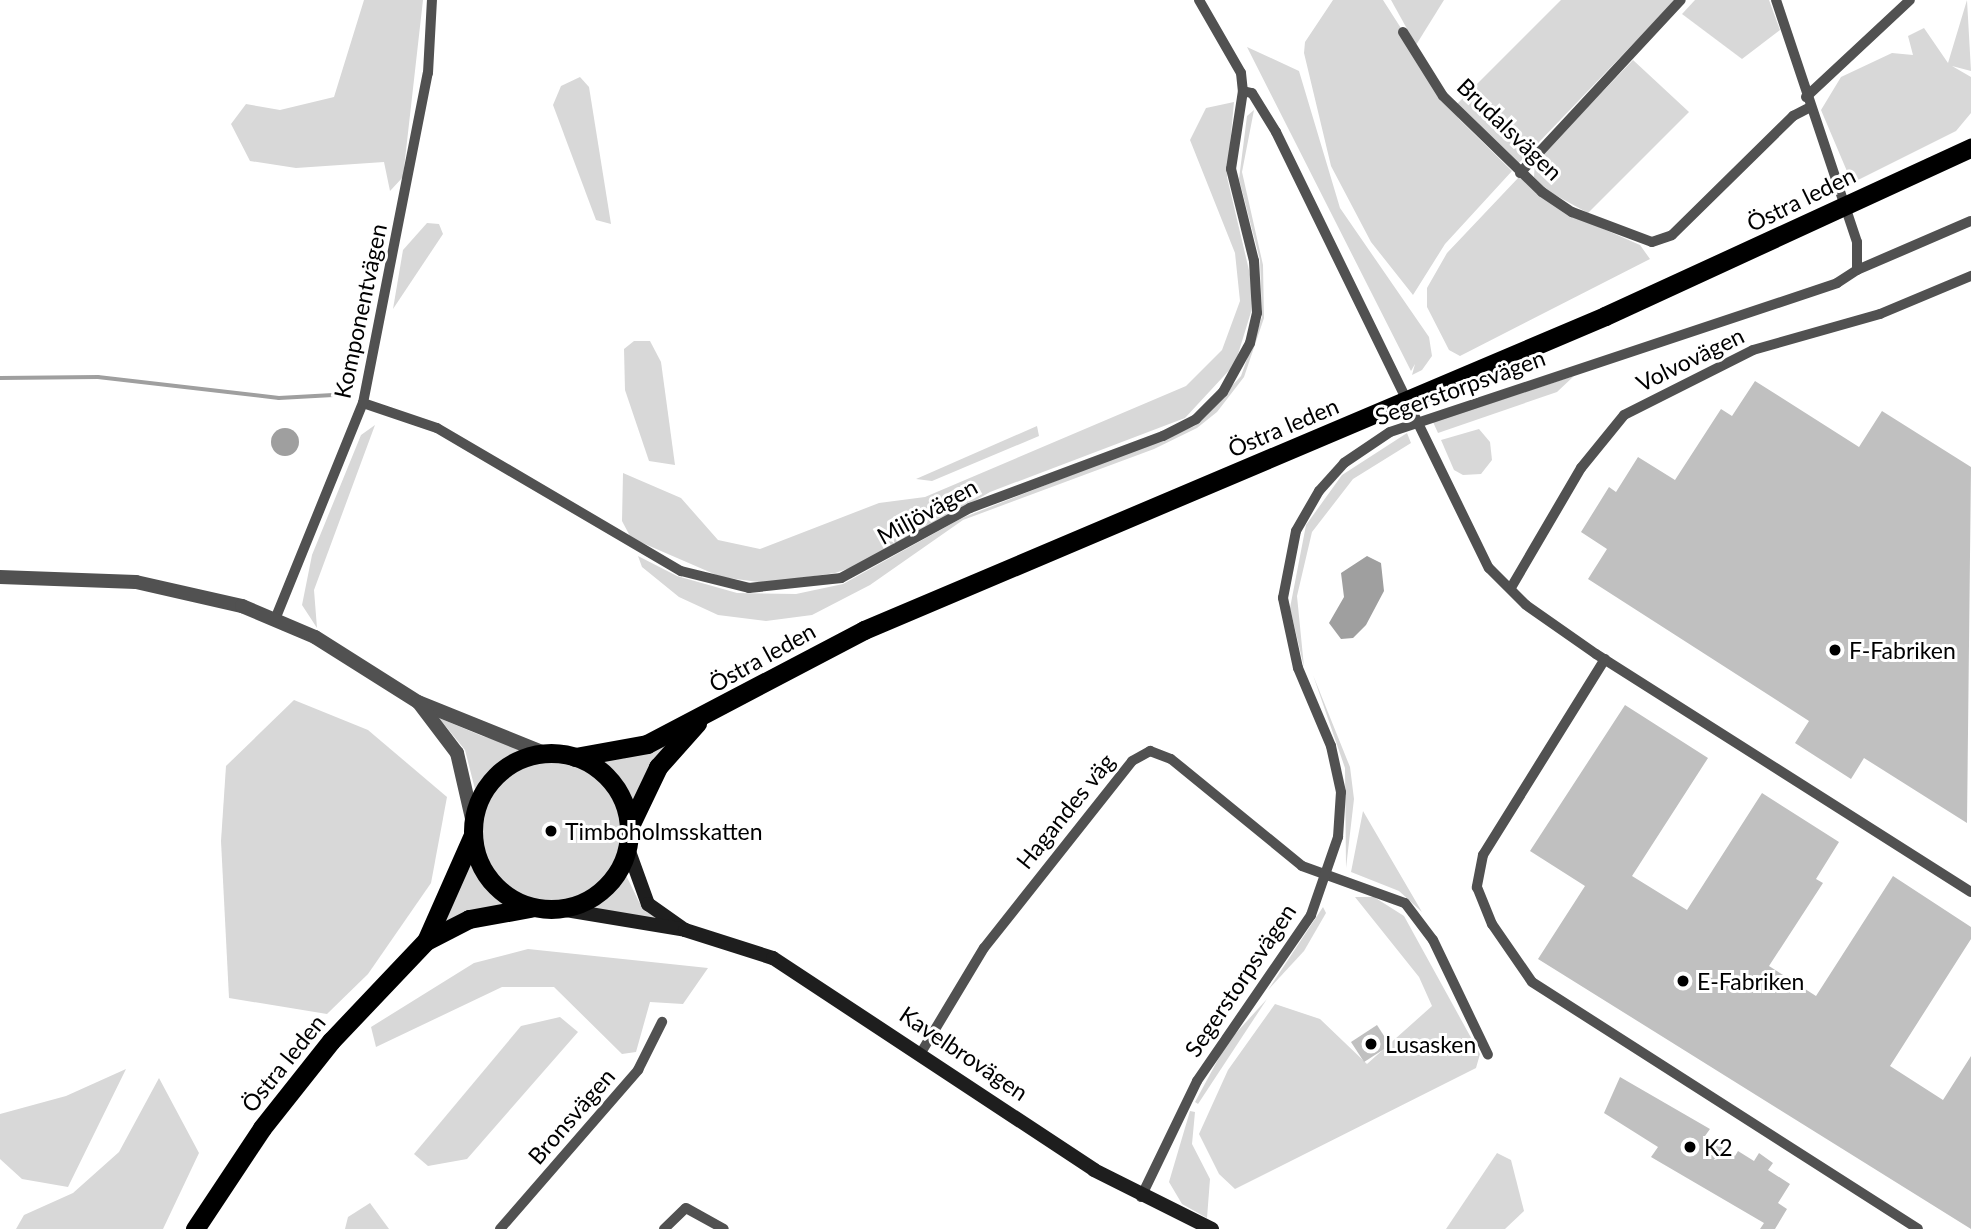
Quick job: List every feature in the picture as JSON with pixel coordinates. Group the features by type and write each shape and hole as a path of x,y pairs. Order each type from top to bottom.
{"highway":[{"name":"Östra leden","path":"1886,186 1971,139"},
{"name":"Östra leden","path":"575,757 629,751 702,718 864,630 1605,316 1971,148"},
{"name":"Östra leden","path":"628,838 658,767 702,718"},
{"path":"547,754 575,757 613,785 628,838 611,881 596,895 560,909 533,908 497,889 484,873 473,829 497,775 547,754"},
{"name":"Östra leden","path":"426,941 473,829"},
{"name":"Östra leden","path":"195,1229 262,1128 331,1041 426,941 469,919 533,908"}],"main road":[{"name":"Kavelbrovägen","path":"628,838 648,904 685,930"},
{"name":"Kavelbrovägen","path":"560,909 685,930 773,958 922,1051 1141,1196 1212,1229"}],"street":[{"name":"Komponentvägen","path":"276,617 363,403 428,73 432,0"},
{"path":"1199,0 1241,73 1243,91 1265,112 1389,360 1433,465 1474,548 1512,586 1526,605 1605,659 1971,892"},
{"path":"1520,173 1681,0"},
{"path":"1776,0 1826,157 1857,242 1857,270"},
{"path":"1808,103 1910,0"},
{"name":"Brudalsvägen","path":"1403,32 1443,96 1520,173 1572,212 1660,242 1808,103"},
{"name":"Miljövägen","path":"363,403 437,428 681,571 749,588 841,578 971,508 1163,436 1196,419 1223,392 1250,343 1257,313 1254,261 1231,169 1243,91"},
{"name":"Segerstorpsvägen","path":"1141,1196 1186,1100 1288,952 1326,876 1341,792 1331,747 1286,632 1283,598 1296,531 1319,491 1344,463 1390,432 1837,283 1857,270 1971,221"},
{"name":"Volvovägen","path":"1512,586 1580,468 1624,415 1753,350 1880,314 1971,276"},
{"path":"0,577 136,582 276,617 418,702 547,754"},
{"path":"1605,659 1479,865 1477,887 1492,924 1532,982 1918,1229"},
{"path":"418,702 457,753 473,829"},
{"name":"Hagandes väg","path":"922,1051 984,947 1141,754 1150,751 1171,760 1302,866 1326,876"},
{"path":"1326,876 1386,892 1417,915 1488,1055"},
{"name":"Bronsvägen","path":"500,1229 638,1070 662,1022"},
{"path":"664,1229 686,1208 724,1229"}],"shaded area":[{"path":"364,0 423,0 403,177 390,191 384,162 296,168 250,161 231,124 246,104 280,110 334,97"},
{"path":"1333,0 1383,0 1459,119 1512,171 1445,244 1413,295 1371,242 1331,166 1304,53 1305,42"},
{"path":"1391,0 1444,0 1416,45"},
{"path":"1561,0 1675,0 1517,165 1456,105"},
{"path":"1695,0 1769,0 1780,30 1742,59 1682,14"},
{"path":"1967,0 1971,71 1952,66 1971,77 1971,113 1956,131 1852,183 1821,110 1841,77 1892,53 1913,55 1908,36 1924,28 1948,63"},
{"path":"1247,47 1299,71 1340,208 1429,337 1432,356 1422,370 1412,375 1415,364 1411,371"},
{"path":"1633,60 1689,112 1588,213 1546,190 1534,177 1535,162"},
{"path":"580,77 589,87 611,224 596,220 553,105 561,86"},
{"path":"1234,102 1227,177 1252,283 1251,312 1235,364 1185,418 990,492 874,560 835,573 765,583 721,577 631,538 622,521 623,473 681,498 718,540 760,549 879,503 925,497 1186,386 1222,350 1240,301 1235,253 1190,140 1206,108"},
{"path":"1254,110 1242,172 1263,265 1264,318 1244,377 1217,412 1197,428 1154,449 963,520 870,585 812,615 766,621 718,615 679,597 642,567 638,556 677,576 737,593 796,594 843,584 962,518 1195,426 1241,376 1262,317 1260,260 1239,179 1247,116"},
{"path":"1519,177 1583,220 1640,245 1650,259 1460,356 1449,350 1427,307 1427,288 1447,253"},
{"path":"427,223 439,224 443,234 393,309 403,250"},
{"path":"634,341 650,341 661,362 675,465 649,461 625,390 624,349"},
{"path":"1574,376 1557,392 1438,433 1433,422"},
{"path":"375,425 314,590 317,628 302,605 312,555 361,435"},
{"path":"1037,426 1039,436 932,481 916,479"},
{"path":"285,428 295,432 299,442 295,452 285,456 275,452 271,442 275,432"},
{"path":"1479,429 1490,442 1492,460 1481,474 1463,475 1454,470 1441,440"},
{"path":"1407,433 1411,443 1353,479 1312,532 1297,596 1304,667 1290,608 1306,525 1342,475"},
{"path":"1367,556 1381,563 1384,591 1366,625 1353,638 1341,639 1329,623 1344,597 1341,573"},
{"path":"1313,675 1350,767 1354,799 1346,868 1345,768"},
{"path":"294,700 368,730 447,797 431,883 368,974 327,1014 229,998 221,841 226,766"},
{"path":"439,718 482,736 530,750 497,769 476,793 465,750"},
{"path":"667,742 633,812 621,787 592,760 622,759"},
{"path":"550,760 577,765 600,781 616,804 621,831 616,858 600,881 577,897 550,902 523,897 500,881 484,858 479,831 484,804 500,781 523,765"},
{"path":"1363,811 1422,912 1399,891 1351,872"},
{"path":"470,855 490,889 514,906 443,923"},
{"path":"624,871 639,902 664,923 577,911"},
{"path":"1355,897 1374,897 1404,916 1480,1054 1476,1068 1235,1189 1219,1174 1199,1134 1228,1070 1275,1004 1320,1019 1367,1064 1432,1006 1419,977"},
{"path":"1323,907 1326,913 1304,951 1268,990"},
{"path":"528,949 708,968 683,1004 650,1002 636,1052 622,1054 554,987 502,987 376,1047 371,1027 474,963"},
{"path":"1267,999 1198,1104 1195,1102 1227,1043"},
{"path":"560,1017 578,1032 467,1159 428,1166 414,1154 521,1026"},
{"path":"126,1069 68,1187 22,1179 0,1159 0,1114 66,1096"},
{"path":"159,1078 199,1153 163,1229 16,1229 24,1215 73,1193 119,1152"},
{"path":"1190,1111 1195,1112 1192,1144 1210,1179 1207,1218 1182,1204 1169,1182"},
{"path":"1497,1153 1511,1160 1524,1211 1505,1229 1446,1229"},
{"path":"370,1203 389,1229 345,1229 348,1217"}],"building":[{"name":"F-Fabriken","path":"1755,381 1859,447 1882,411 1971,467 1967,823 1864,758 1851,779 1795,743 1809,721 1588,579 1607,549 1581,532 1609,487 1616,492 1638,457 1675,480 1721,409 1732,416"},
{"name":"E-Fabriken","path":"1625,705 1708,758 1632,876 1687,910 1762,793 1839,842 1816,879 1823,883 1769,966 1816,996 1893,876 1971,927 1971,939 1890,1066 1943,1100 1971,1056 1971,1229 1538,959 1585,886 1530,851"},
{"name":"Lusasken","path":"1377,1025 1390,1045 1364,1062 1351,1042"},
{"name":"K2","path":"1620,1077 1710,1129 1705,1136 1735,1156 1738,1151 1754,1161 1759,1153 1773,1163 1768,1170 1790,1184 1778,1203 1787,1209 1775,1229 1760,1229 1764,1223 1651,1157 1658,1147 1604,1113"}],"waterway":[{"path":"0,378 98,377 279,398 333,395"}],"place":[{"name":"F-Fabriken","path":"1835,650"},
{"name":"Timboholmsskatten","path":"551,831"},
{"name":"E-Fabriken","path":"1683,981"},
{"name":"Lusasken","path":"1371,1044"},
{"name":"K2","path":"1690,1147"}]}
